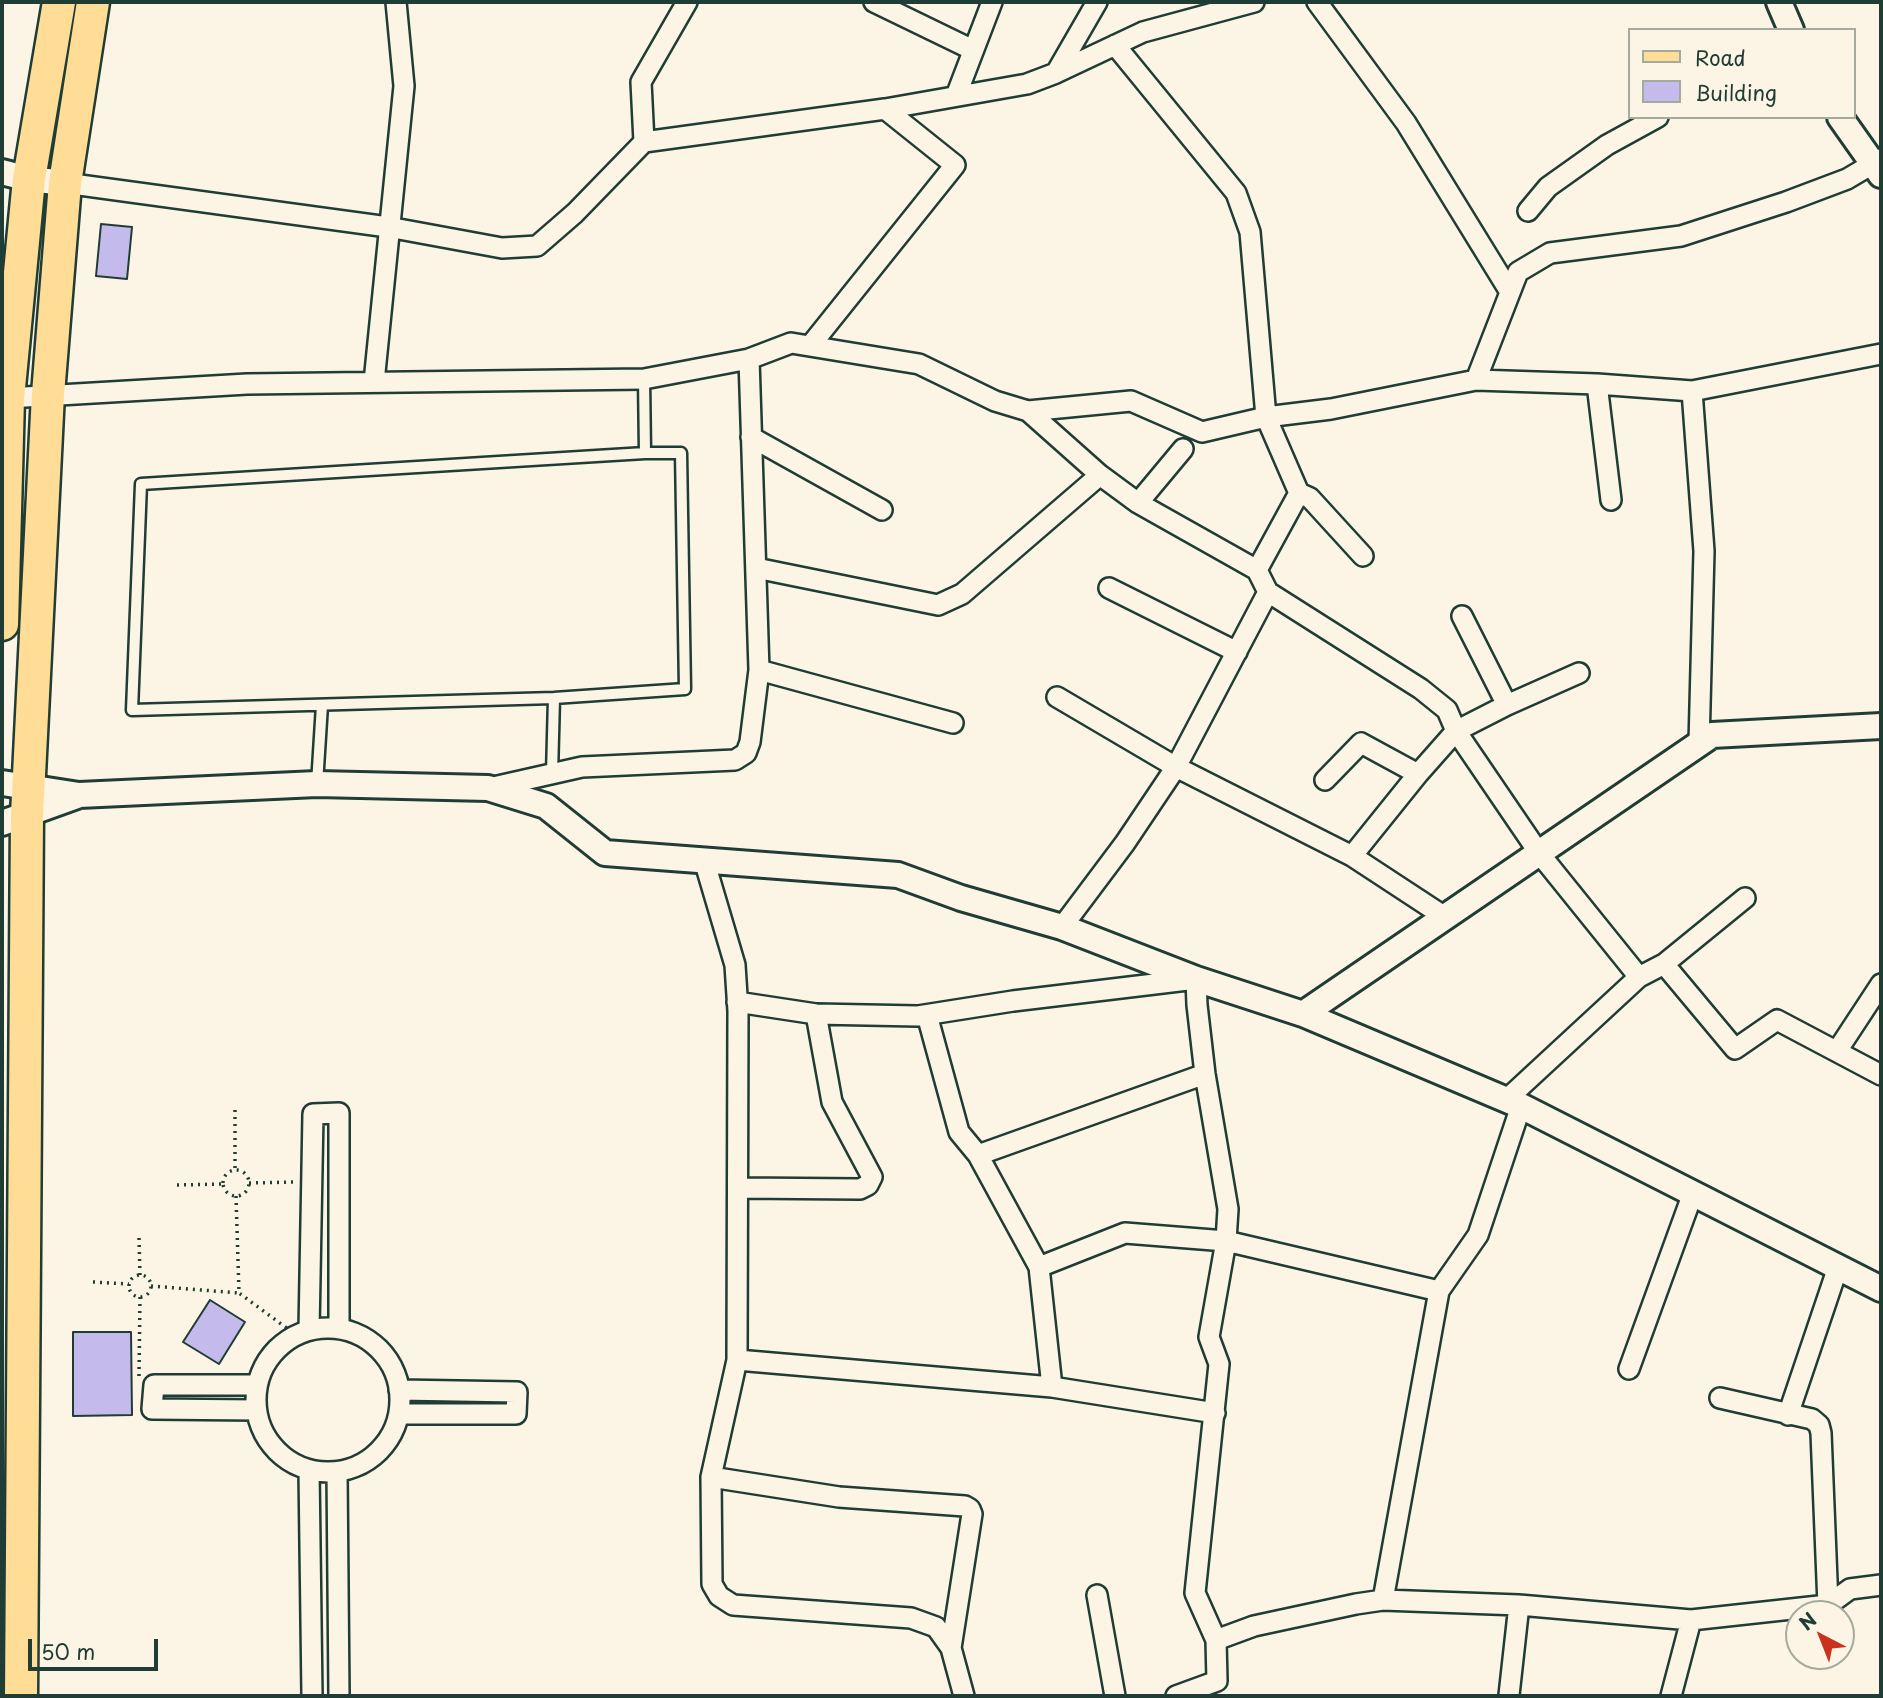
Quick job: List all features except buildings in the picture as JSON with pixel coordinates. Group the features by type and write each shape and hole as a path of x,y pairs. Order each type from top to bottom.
{"main road":[{"path":"2,624 3,472 15,176 59,2"},
{"path":"21,1696 15,802 65,183 93,2"}],"street":[{"path":"374,382 404,86 396,2"},
{"path":"644,142 641,82 687,2"},
{"path":"874,2 973,50"},
{"path":"956,96 992,2"},
{"path":"1056,73 1097,2"},
{"path":"15,176 388,228 502,248 537,246 575,213 644,142 885,108 1027,84 1143,32 1254,2"},
{"path":"1317,2 1406,123 1510,292"},
{"path":"1779,2 1790,28"},
{"path":"1115,46 1236,193 1250,232 1266,417 1299,493 1310,498 1363,556"},
{"path":"810,346 955,165 885,108"},
{"path":"1528,211 1548,187 1606,145 1654,119"},
{"path":"1476,380 1518,272 1550,253 1681,236 1811,193 1878,166 1842,119"},
{"path":"8,398 247,384 644,379 749,359 791,343 919,364 995,401 1028,411 1131,401 1202,432 1266,417 1331,409 1476,380 1597,384 1692,391 1881,354"},
{"path":"15,802 79,795 317,784 488,788 582,766 735,760 746,753 750,742 759,670 749,359"},
{"path":"1597,384 1611,500"},
{"path":"1692,391 1704,551 1699,744"},
{"path":"1028,411 1100,475 1138,503 1257,570 1268,592 1421,689 1447,710 1457,731 1539,853 1639,977"},
{"path":"751,437 882,510"},
{"path":"1138,503 1183,449"},
{"path":"756,568 938,606 962,594 1100,475"},
{"path":"1257,570 1299,493"},
{"path":"1109,588 1237,652"},
{"path":"1062,927 1125,843 1176,767 1268,592"},
{"path":"1462,616 1507,705"},
{"path":"759,670 953,723"},
{"path":"1352,856 1418,774 1457,731 1579,673"},
{"path":"1058,697 1176,767 1352,856 1445,917"},
{"path":"1303,1014 1712,735 1881,726"},
{"path":"1325,780 1361,743 1418,774"},
{"path":"488,788 546,806 605,853 898,875 961,898 1062,927 1196,979 1303,1014 1513,1103 1881,1289"},
{"path":"704,860 735,965 737,1002 737,1360 711,1477 712,1584 719,1596 733,1605 911,1618 936,1627 951,1648 964,1696"},
{"path":"1382,1600 1440,1291 1478,1236 1513,1103 1639,977 1664,964 1745,898"},
{"path":"1664,964 1735,1049 1777,1020 1881,1076"},
{"path":"737,1002 816,1014 927,1015 1026,999 1196,979"},
{"path":"1176,1696 1208,1692 1217,1681 1216,1640 1195,1593 1219,1364 1209,1337 1226,1241 1228,1209 1205,1074 1196,979"},
{"path":"1838,1051 1881,984"},
{"path":"738,1188 860,1189 868,1185 872,1177 832,1102 816,1014"},
{"path":"927,1015 959,1132 978,1155 1039,1267 1052,1387"},
{"path":"978,1155 1205,1074"},
{"path":"302,1333 312,1182 313,1114 339,1113 339,1328"},
{"path":"1629,1369 1693,1193"},
{"path":"1039,1267 1125,1233 1226,1241 1440,1291"},
{"path":"1788,1415 1838,1267"},
{"path":"339,1328 359,1334 377,1345 390,1361 399,1390 399,1414 388,1440 374,1456 357,1467 337,1472 309,1470 296,1466 279,1454 266,1438 257,1419 257,1385 267,1359 281,1344 302,1333 339,1328"},
{"path":"737,1360 1052,1387 1215,1413"},
{"path":"256,1410 152,1409 154,1385 257,1385"},
{"path":"399,1390 517,1392 516,1414 399,1414"},
{"path":"1720,1398 1812,1419 1819,1426 1828,1600"},
{"path":"309,1470 312,1696"},
{"path":"337,1472 339,1696"},
{"path":"711,1477 839,1497 965,1506 970,1509 972,1514 951,1648"},
{"path":"1835,1600 1850,1589 1881,1585"},
{"path":"1097,1595 1115,1696"},
{"path":"1216,1640 1254,1626 1382,1600 1519,1605 1691,1620 1785,1610"},
{"path":"1508,1695 1519,1605"},
{"path":"1671,1696 1691,1620"}],"lane":[{"path":"644,379 645,453"},
{"path":"681,453 685,689 554,698 132,710 141,484 681,453"},
{"path":"552,774 554,698"},
{"path":"317,784 322,705"}],"path":[{"path":"234,1110 236,1170"},
{"path":"236,1170 246,1175 248,1183 246,1191 236,1196"},
{"path":"236,1170 225,1175 223,1184 226,1191 236,1196"},
{"path":"248,1183 312,1182"},
{"path":"177,1185 223,1184"},
{"path":"236,1196 239,1293"},
{"path":"139,1238 140,1275"},
{"path":"140,1275 131,1279 129,1284 131,1293 140,1297"},
{"path":"140,1275 148,1279 151,1286 148,1293 140,1297"},
{"path":"93,1282 129,1284"},
{"path":"151,1286 239,1293 302,1333"},
{"path":"140,1297 139,1385 154,1385"}]}
